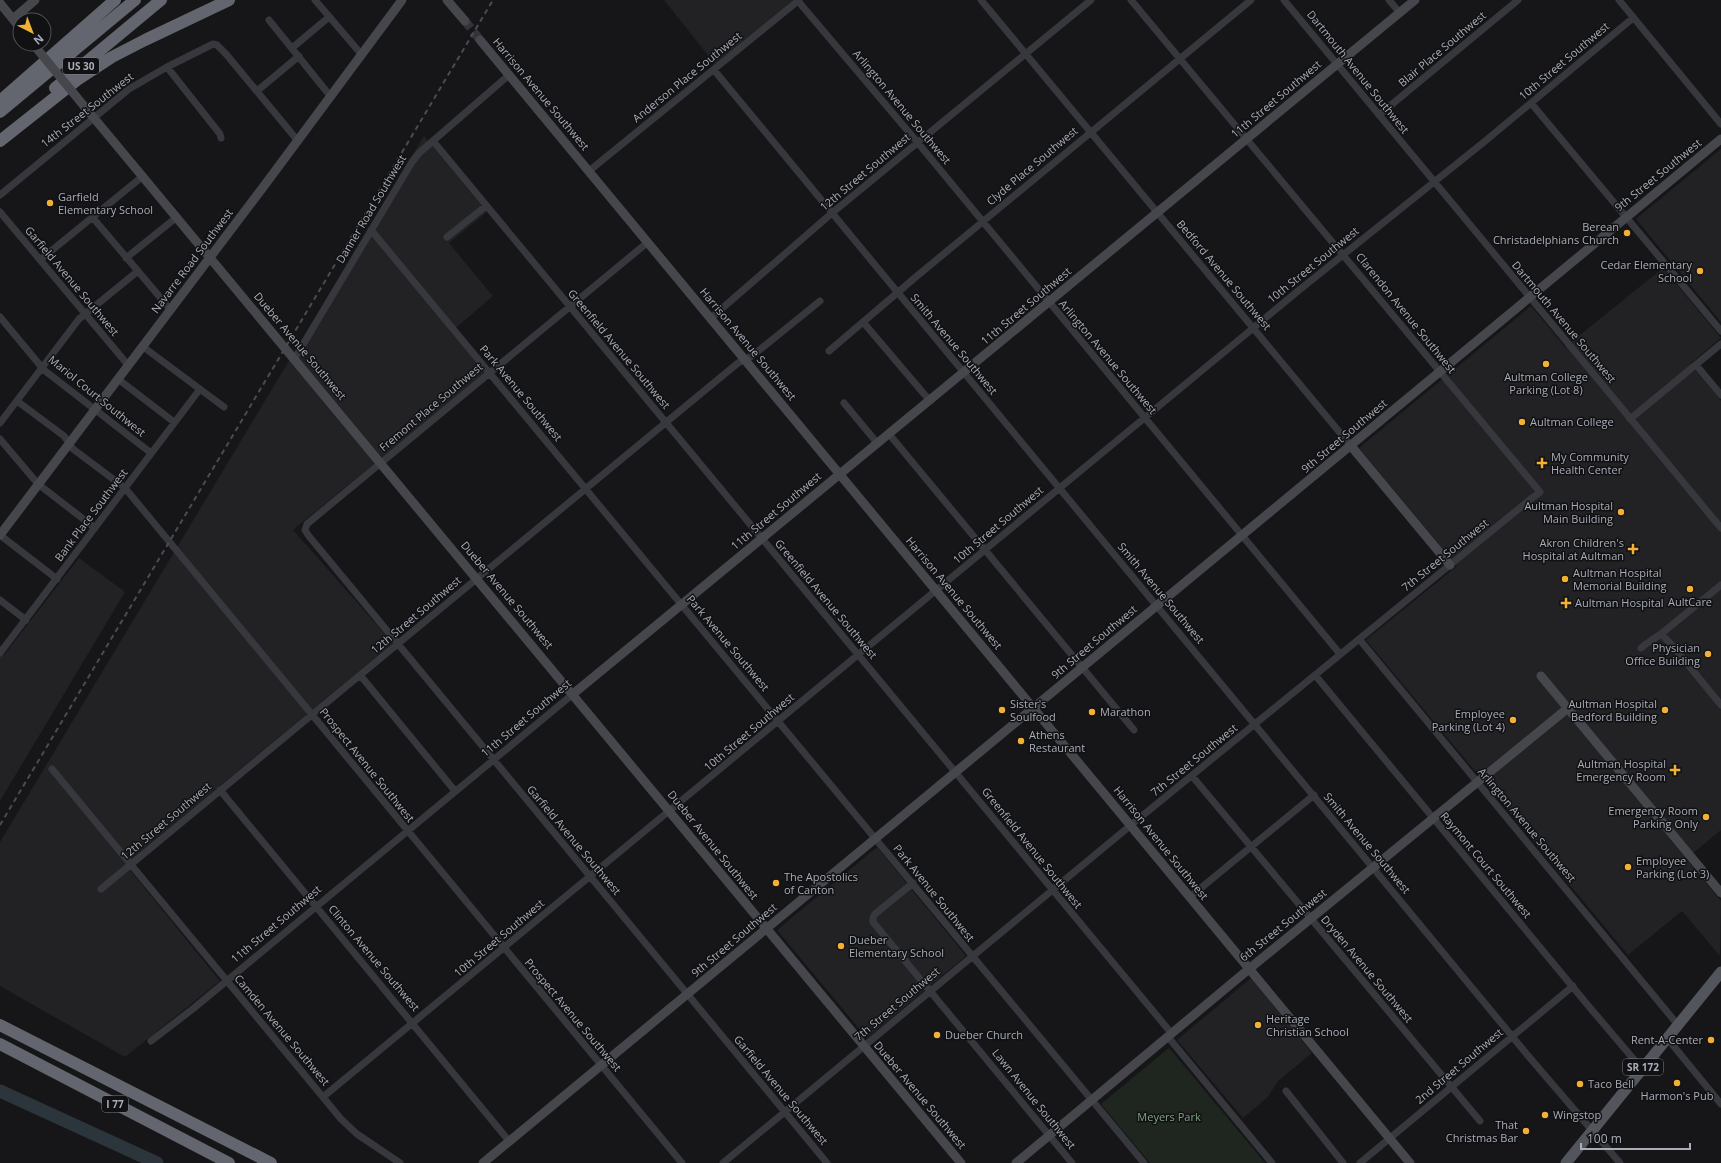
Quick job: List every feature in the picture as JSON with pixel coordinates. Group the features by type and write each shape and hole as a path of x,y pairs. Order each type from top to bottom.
{"highway":[{"path":"0,101 115,0"},
{"name":"US 30","path":"0,112 136,0"},
{"name":"US 30","path":"0,133 161,0"},
{"path":"0,141 77,80 107,61 145,40 229,0"},
{"path":"0,1019 158,1101 182,1117"},
{"name":"I 77","path":"0,1025 271,1163"},
{"name":"I 77","path":"0,1044 229,1163"}],"main road":[{"name":"SR 172","path":"1566,1163 1721,972"}],"street":[{"path":"21,12 35,0"},
{"path":"315,0 362,55"},
{"name":"Navarre Road Southwest","path":"0,535 298,141 402,0"},
{"path":"447,0 465,21"},
{"name":"Anderson Place Southwest","path":"589,171 799,0"},
{"name":"Arlington Avenue Southwest","path":"799,0 1340,654"},
{"name":"Bedford Avenue Southwest","path":"981,0 1450,565"},
{"name":"12th Street Southwest","path":"711,318 832,213 1091,0"},
{"name":"Clarendon Avenue Southwest","path":"1131,0 1440,372 1536,495"},
{"name":"Clyde Place Southwest","path":"829,351 1090,132 1251,0"},
{"name":"Dartmouth Avenue Southwest","path":"1284,0 1529,298 1721,528"},
{"path":"1389,0 1400,13"},
{"name":"11th Street Southwest","path":"152,1041 1415,0"},
{"name":"Blair Place Southwest","path":"1379,115 1518,0"},
{"path":"1619,0 1721,124"},
{"path":"0,3 12,18"},
{"path":"292,48 329,17"},
{"name":"10th Street Southwest","path":"323,1097 1145,419 1253,328 1634,18"},
{"path":"268,20 331,97"},
{"name":"Harrison Avenue Southwest","path":"480,40 936,591 1034,707 1410,1163"},
{"name":"14th Street Southwest","path":"0,195 130,89 167,67 210,45 217,45 257,92"},
{"name":"Dueber Avenue Southwest","path":"40,52 295,358 961,1163"},
{"path":"298,141 257,92 299,56"},
{"path":"167,67 220,134 221,138"},
{"name":"Smith Avenue Southwest","path":"714,70 1512,1036 1620,1163"},
{"name":"Danner Road Southwest","path":"295,358 412,162 419,153 509,75"},
{"path":"1531,103 1721,331"},
{"name":"9th Street Southwest","path":"483,1163 1721,139"},
{"name":"Greenfield Avenue Southwest","path":"433,141 1052,890 1272,1163"},
{"path":"40,260 143,176"},
{"path":"447,237 486,206"},
{"name":"Garfield Avenue Southwest","path":"0,212 128,365"},
{"path":"126,258 177,217"},
{"path":"93,218 170,309"},
{"name":"Park Avenue Southwest","path":"371,230 1144,1163"},
{"name":"Fremont Place Southwest","path":"305,530 307,524 648,242"},
{"path":"0,423 41,367 79,319 138,271"},
{"name":"12th Street Southwest","path":"101,889 738,363 752,356 820,301"},
{"name":"Mariol Court Southwest","path":"0,317 41,367 94,410 151,453"},
{"path":"863,322 930,401"},
{"path":"1630,419 1721,344"},
{"path":"142,346 224,407"},
{"path":"1696,365 1721,395"},
{"path":"118,379 174,422"},
{"name":"Bank Place Southwest","path":"0,653 200,389"},
{"name":"Prospect Avenue Southwest","path":"17,401 64,436 73,449 125,488 682,1163"},
{"path":"844,403 878,444"},
{"path":"889,434 1134,730"},
{"path":"0,439 38,484 96,528"},
{"name":"7th Street Southwest","path":"723,1163 1131,825 1536,495"},
{"name":"Garfield Avenue Southwest","path":"305,530 687,995 828,1163"},
{"path":"0,535 57,579"},
{"path":"1645,645 1661,634 1721,585"},
{"path":"0,600 26,620"},
{"path":"1661,634 1721,705"},
{"name":"Arlington Avenue Southwest","path":"1359,639 1678,1025"},
{"path":"360,675 455,791"},
{"name":"Raymont Court Southwest","path":"1315,675 1433,819 1642,1068"},
{"path":"1542,676 1721,893"},
{"name":"6th Street Southwest","path":"1016,1163 1249,969 1568,708"},
{"name":"Camden Avenue Southwest","path":"52,769 349,1127 400,1163"},
{"name":"Dryden Avenue Southwest","path":"1192,776 1480,1121"},
{"name":"Clinton Avenue Southwest","path":"220,790 414,1023 509,1141"},
{"path":"1190,897 1314,795"},
{"name":"Lawn Avenue Southwest","path":"913,883 875,914 872,920 1072,1163"},
{"name":"2nd Street Southwest","path":"1360,1163 1572,986"},
{"path":"1667,1038 1721,1104"},
{"path":"1286,1091 1343,1163"}],"shaded area":[{"path":"664,0 793,0 715,64"},
{"path":"424,136 487,212 449,243 493,296 451,332 486,372 293,530 393,643 125,864 220,981 125,1057 0,986 0,842"},
{"name":"Cedar Elementary School","path":"1721,149 1721,322 1636,219"},
{"name":"Aultman Hospital","path":"1663,268 1721,338 1690,364 1721,401 1721,830 1686,859 1721,901 1720,956 1682,911 1628,955 1366,640 1457,566 1359,448 1531,306 1565,347"},
{"path":"79,558 125,592 0,801 0,653 4,655"},
{"path":"877,847 966,956 867,1038 777,930"},
{"path":"1251,978 1312,1053 1278,1081 1268,1097 1243,1118 1177,1040"}],"green space":[{"name":"Meyers Park","path":"1169,1048 1265,1163 1150,1163 1101,1104"}],"waterway":[{"path":"0,1091 157,1163"}],"tunnel":[{"path":"465,21 480,40"}],"railway":[{"path":"0,825 493,0"}],"place":[{"name":"Garfield Elementary School","path":"50,203"},
{"name":"Berean Christadelphians Church","path":"1627,233"},
{"name":"Cedar Elementary School","path":"1700,271"},
{"name":"Aultman College Parking (Lot 8)","path":"1546,364"},
{"name":"Aultman College","path":"1522,422"},
{"name":"My Community Health Center","path":"1542,463"},
{"name":"Aultman Hospital Main Building","path":"1621,512"},
{"name":"Akron Children's Hospital at Aultman","path":"1633,549"},
{"name":"Aultman Hospital Memorial Building","path":"1565,579"},
{"name":"AultCare","path":"1690,589"},
{"name":"Aultman Hospital","path":"1566,603"},
{"name":"Physician Office Building","path":"1708,654"},
{"name":"Sister's Soulfood","path":"1002,710"},
{"name":"Aultman Hospital Bedford Building","path":"1665,710"},
{"name":"Marathon","path":"1092,712"},
{"name":"Employee Parking (Lot 4)","path":"1513,720"},
{"name":"Athens Restaurant","path":"1021,741"},
{"name":"Aultman Hospital Emergency Room","path":"1675,770"},
{"name":"Emergency Room Parking Only","path":"1706,817"},
{"name":"Employee Parking (Lot 3)","path":"1628,867"},
{"name":"The Apostolics of Canton","path":"776,883"},
{"name":"Dueber Elementary School","path":"841,946"},
{"name":"Heritage Christian School","path":"1258,1025"},
{"name":"Dueber Church","path":"937,1035"},
{"name":"Rent-A-Center","path":"1711,1040"},
{"name":"Harmon's Pub","path":"1677,1083"},
{"name":"Taco Bell","path":"1580,1084"},
{"name":"Wingstop","path":"1545,1115"},
{"name":"That Christmas Bar","path":"1526,1131"}]}
